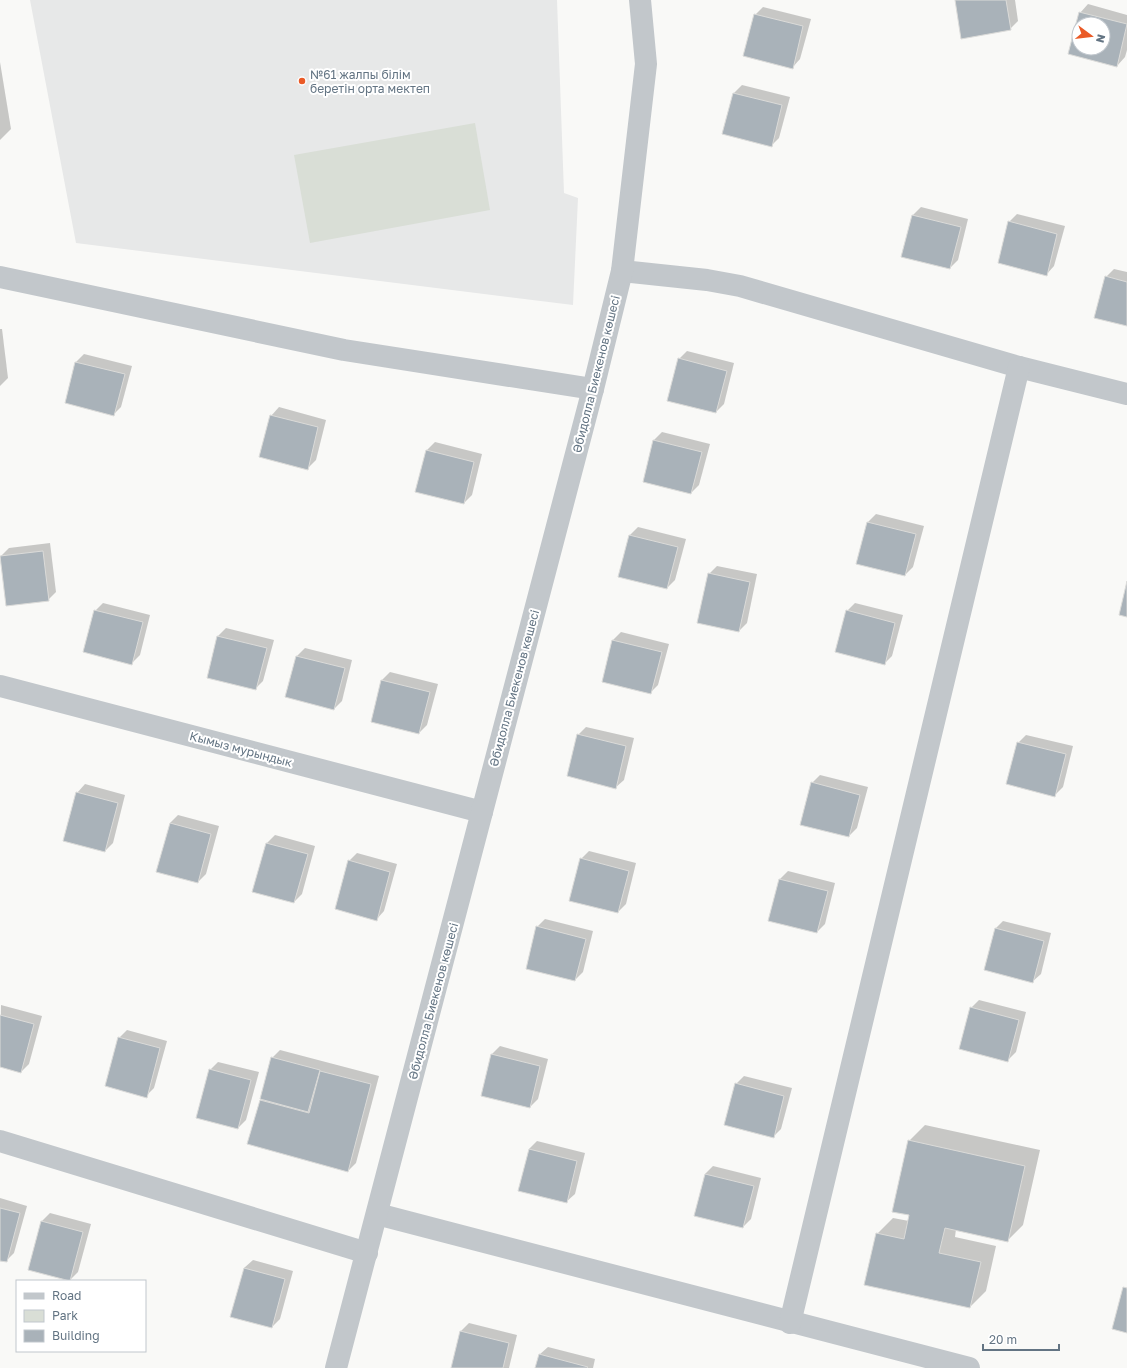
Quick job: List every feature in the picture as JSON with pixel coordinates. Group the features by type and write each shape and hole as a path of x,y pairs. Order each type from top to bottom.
{"street":[{"name":"Әбидолла Биекенов көшесі","path":"336,1368 593,389 622,271 646,64 640,0"},
{"path":"622,271 707,280 740,286 1019,367 1127,394"},
{"path":"0,278 344,350 593,389"},
{"path":"790,1322 1019,367"},
{"name":"Кымыз мурындык","path":"0,686 482,812"},
{"path":"0,1141 367,1254"},
{"path":"377,1214 969,1368"}],"shaded area":[{"name":"№61 жалпы білім беретін орта мектеп","path":"30,0 557,0 564,193 578,198 573,305 76,243"}],"green space":[{"path":"475,123 490,210 310,243 294,155"}],"building":[{"path":"955,0 1006,0 1011,30 961,39"},
{"path":"1079,12 1095,16 1078,16"},
{"path":"754,14 803,26 793,69 743,56"},
{"path":"1111,20 1127,24 1117,67 1076,56 1111,56"},
{"path":"1071,43 1071,55 1068,54"},
{"path":"733,93 782,105 772,147 722,134"},
{"path":"912,215 961,227 950,269 901,257"},
{"path":"1008,221 1057,234 1047,276 998,263"},
{"path":"1105,276 1127,282 1127,326 1094,318"},
{"path":"678,358 727,371 716,413 667,401"},
{"path":"75,362 125,374 114,416 65,403"},
{"path":"270,415 318,427 308,470 259,457"},
{"path":"653,440 702,452 691,494 643,482"},
{"path":"426,450 474,462 464,504 415,492"},
{"path":"867,522 916,534 905,576 856,564"},
{"path":"629,535 678,547 667,589 618,577"},
{"path":"43,551 49,601 6,606 0,556"},
{"path":"708,573 750,582 739,632 697,623"},
{"path":"1127,581 1127,617 1119,615"},
{"path":"94,610 143,622 132,665 83,652"},
{"path":"846,610 895,623 885,665 835,652"},
{"path":"217,636 267,648 256,690 207,678"},
{"path":"612,640 662,652 651,694 602,682"},
{"path":"296,656 345,668 334,710 285,697"},
{"path":"381,680 430,692 419,734 371,722"},
{"path":"577,734 626,746 616,789 567,776"},
{"path":"1017,742 1066,754 1055,797 1006,784"},
{"path":"811,782 860,795 849,837 800,825"},
{"path":"76,792 118,803 105,852 63,841"},
{"path":"170,823 211,834 198,883 156,872"},
{"path":"266,843 308,854 294,903 252,892"},
{"path":"580,858 629,871 618,913 569,901"},
{"path":"348,860 390,872 377,921 335,909"},
{"path":"779,879 828,891 817,933 768,921"},
{"path":"536,926 586,939 575,981 526,969"},
{"path":"995,928 1044,941 1033,983 984,970"},
{"path":"970,1007 1019,1020 1008,1062 959,1049"},
{"path":"0,1015 34,1024 21,1073 0,1067"},
{"path":"118,1037 160,1048 147,1098 105,1086"},
{"path":"491,1054 540,1066 530,1108 481,1096"},
{"path":"271,1057 320,1070 308,1112 260,1099"},
{"path":"209,1069 251,1080 238,1129 196,1118"},
{"path":"320,1071 371,1084 348,1172 247,1144 260,1100 309,1113"},
{"path":"735,1083 784,1096 774,1138 724,1125"},
{"path":"908,1140 1025,1166 1008,1242 945,1228 939,1253 981,1262 970,1308 864,1285 876,1233 904,1239 909,1215 892,1212"},
{"path":"529,1149 577,1161 567,1203 518,1191"},
{"path":"705,1174 754,1186 743,1228 694,1216"},
{"path":"0,1208 20,1213 7,1262 0,1261"},
{"path":"41,1221 83,1232 70,1280 28,1270"},
{"path":"244,1268 285,1279 272,1328 230,1317"},
{"path":"1123,1287 1127,1288 1127,1333 1112,1329"},
{"path":"460,1331 509,1343 503,1368 451,1368"},
{"path":"539,1354 588,1367 535,1368"}],"place":[{"name":"№61 жалпы білім беретін орта мектеп","path":"302,81"}]}
